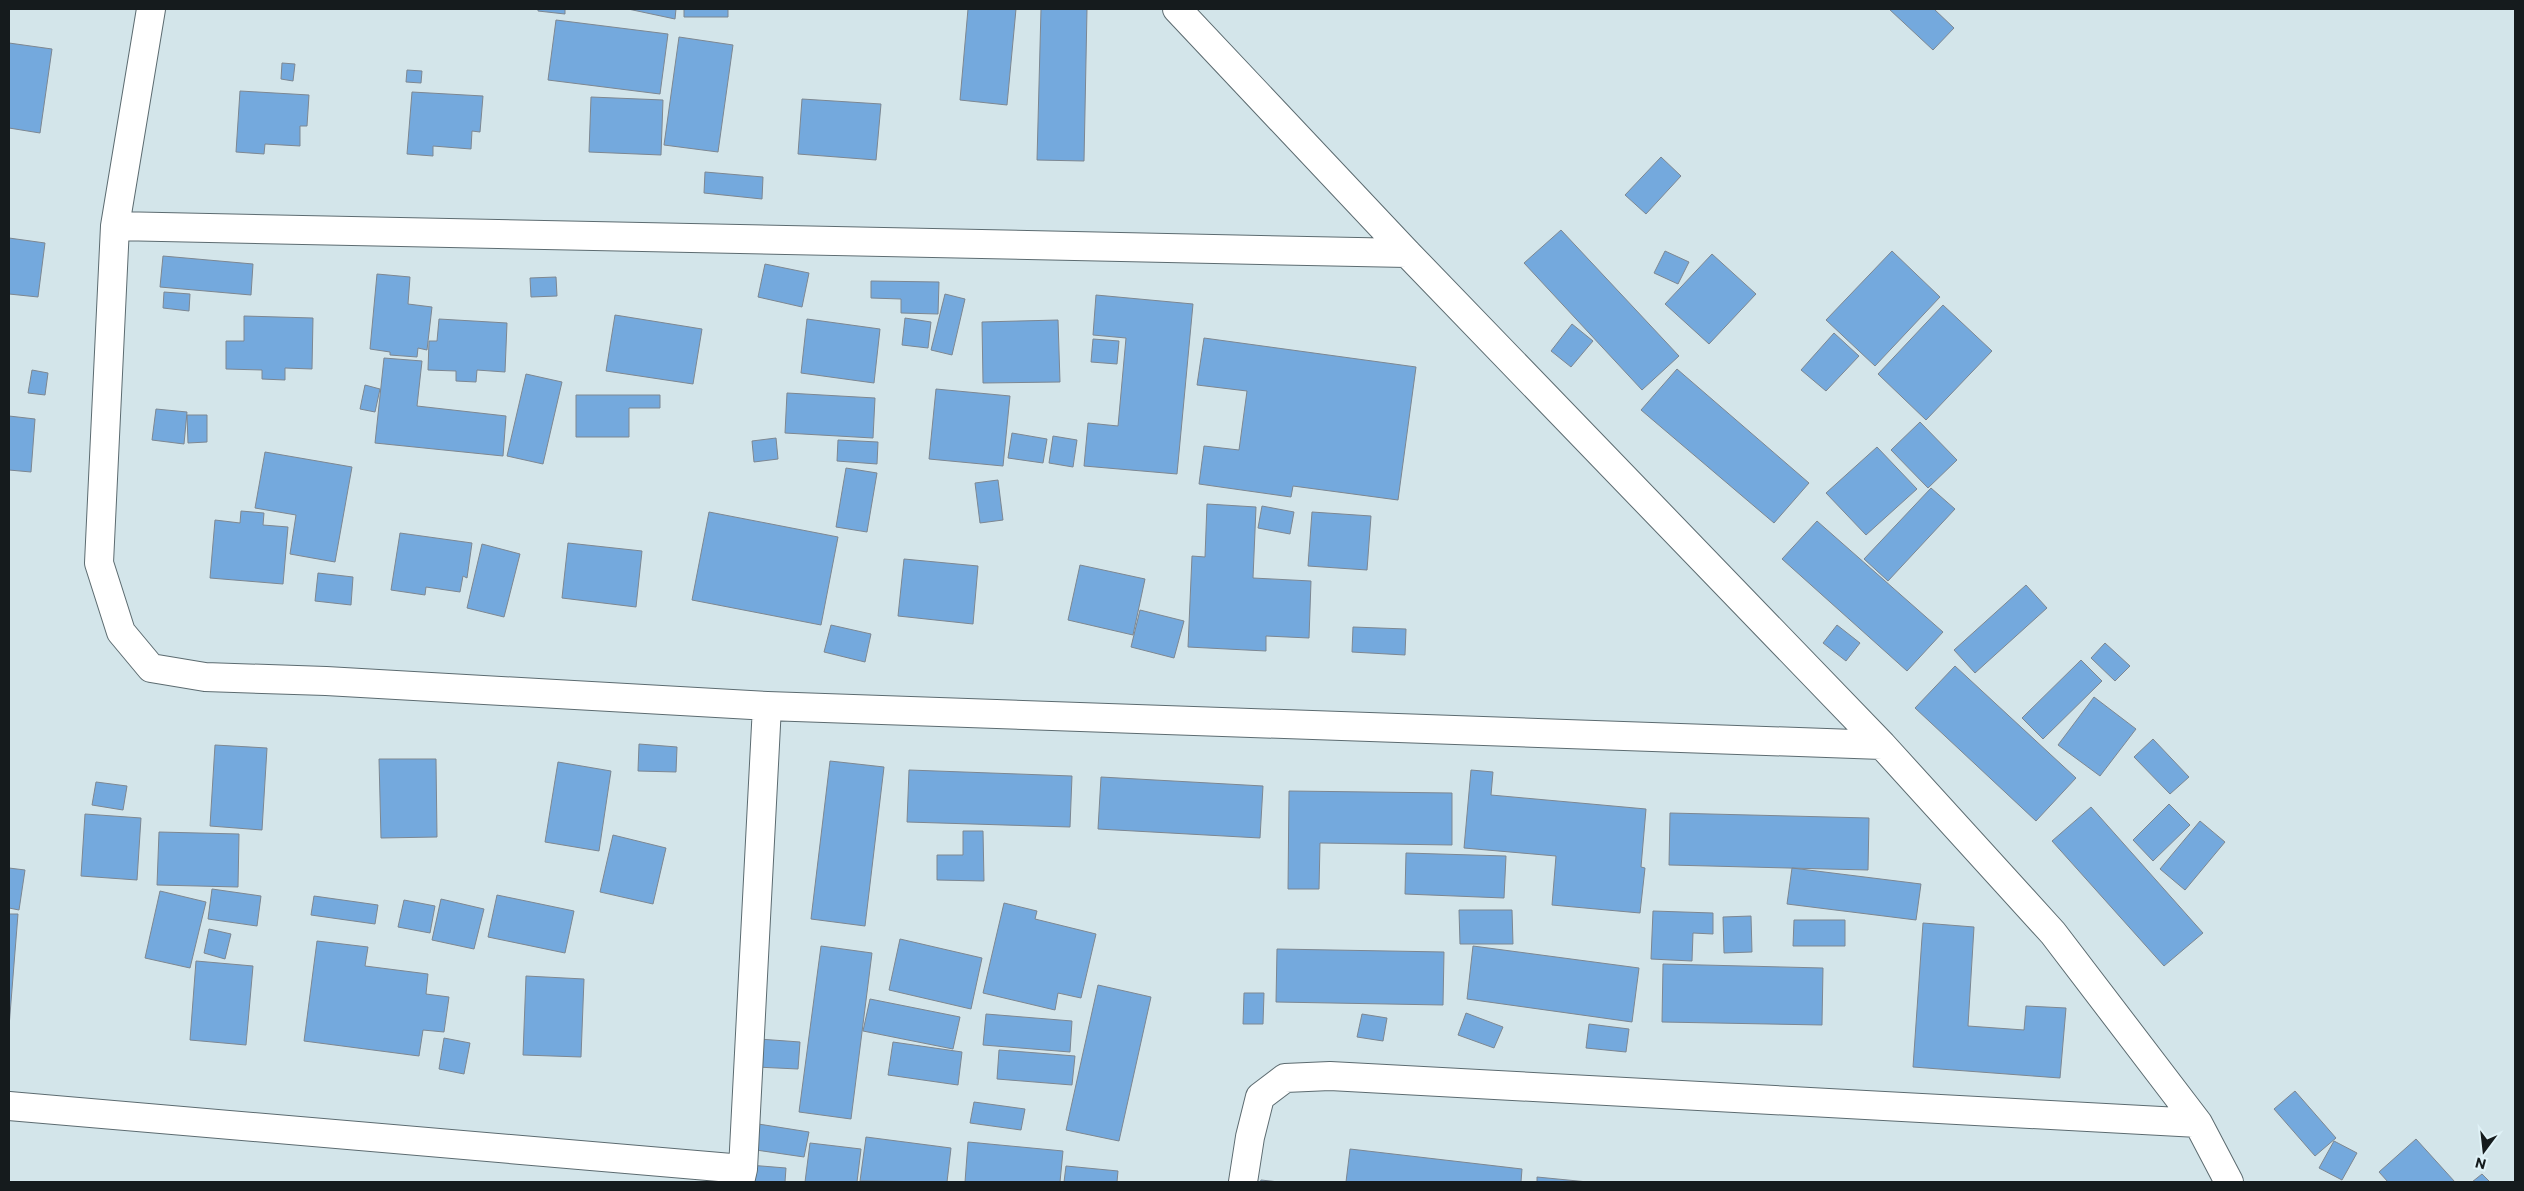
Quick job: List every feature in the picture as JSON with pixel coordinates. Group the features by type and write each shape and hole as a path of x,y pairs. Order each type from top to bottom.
{"street":[{"path":"151,9 116,226 99,563 121,632 151,668 204,677 326,680 767,706 1882,745"},
{"path":"1176,9 1407,254 1882,745 2053,934 2198,1123 2229,1182"},
{"path":"116,226 1407,254"},
{"path":"9,1106 742,1176 767,706"},
{"path":"1243,1182 1250,1138 1260,1097 1286,1078 1330,1076 2198,1123"}],"building":[{"path":"538,9 565,9 565,14 538,11"},
{"path":"628,9 676,9 675,19"},
{"path":"684,9 728,9 728,17 684,17"},
{"path":"968,9 1016,9 1007,105 960,100"},
{"path":"1041,9 1087,9 1084,161 1037,160"},
{"path":"1889,9 1934,9 1954,28 1933,50"},
{"path":"556,20 668,34 660,94 548,80"},
{"path":"679,37 733,45 718,152 664,145"},
{"path":"9,43 52,49 40,133 9,128"},
{"path":"282,63 295,64 293,81 281,79"},
{"path":"407,70 422,71 421,83 406,82"},
{"path":"240,91 309,95 307,126 300,126 300,146 265,144 264,154 236,152"},
{"path":"412,92 483,96 480,132 472,131 471,149 433,146 433,156 407,154"},
{"path":"591,97 663,100 661,155 589,152"},
{"path":"802,99 881,104 876,160 798,154"},
{"path":"1661,157 1681,176 1646,214 1625,195"},
{"path":"705,172 763,177 762,199 704,193"},
{"path":"1561,230 1679,356 1642,390 1524,263"},
{"path":"9,238 45,243 38,297 9,294"},
{"path":"1665,251 1689,262 1678,284 1654,273"},
{"path":"1892,251 1940,297 1875,366 1826,320"},
{"path":"1712,254 1756,294 1709,344 1665,304"},
{"path":"163,256 253,264 251,295 160,287"},
{"path":"765,264 809,273 802,307 758,297"},
{"path":"377,274 410,277 408,304 432,307 427,350 418,348 417,357 390,355 390,352 370,349"},
{"path":"556,277 557,296 531,297 530,278"},
{"path":"871,281 939,282 938,314 901,313 901,299 871,298"},
{"path":"164,292 190,294 189,311 163,308"},
{"path":"945,294 965,299 952,355 931,350"},
{"path":"1096,295 1193,304 1177,474 1084,466 1088,423 1118,426 1126,338 1093,335"},
{"path":"1943,305 1992,351 1926,420 1878,374"},
{"path":"615,315 702,329 693,384 606,371"},
{"path":"244,316 313,318 312,369 285,368 285,380 262,379 262,370 226,369 226,341 244,341"},
{"path":"905,318 931,322 928,348 902,345"},
{"path":"439,319 507,323 505,372 477,370 476,382 456,381 456,371 428,370 429,341 437,341"},
{"path":"807,319 880,329 874,383 801,373"},
{"path":"1058,320 1060,382 983,383 982,322"},
{"path":"1572,324 1593,341 1571,367 1551,351"},
{"path":"1834,333 1859,356 1826,391 1801,370"},
{"path":"1204,338 1416,367 1398,500 1293,486 1291,497 1199,484 1204,446 1239,450 1247,391 1197,385"},
{"path":"1093,339 1119,341 1117,364 1091,362"},
{"path":"384,358 422,361 417,406 506,416 503,456 375,443"},
{"path":"1677,369 1809,483 1774,523 1641,410"},
{"path":"32,370 48,373 45,395 28,393"},
{"path":"526,374 562,382 543,464 507,456"},
{"path":"365,385 380,389 375,412 360,409"},
{"path":"936,389 1010,396 1003,466 929,459"},
{"path":"787,393 875,398 873,438 785,433"},
{"path":"576,395 660,395 660,408 629,408 629,437 576,437"},
{"path":"156,409 187,412 184,444 152,440"},
{"path":"187,415 207,415 207,442 188,443"},
{"path":"9,416 35,419 31,472 9,470"},
{"path":"1920,422 1957,460 1928,488 1891,450"},
{"path":"1012,433 1047,439 1043,463 1008,458"},
{"path":"1053,436 1077,440 1073,467 1049,463"},
{"path":"776,438 778,459 754,462 752,441"},
{"path":"838,440 878,442 877,464 837,461"},
{"path":"1877,447 1917,489 1866,535 1826,493"},
{"path":"265,452 352,467 335,562 290,554 296,515 255,508"},
{"path":"846,468 877,473 867,532 836,527"},
{"path":"998,480 1003,520 980,523 975,483"},
{"path":"1931,488 1955,509 1888,581 1864,559"},
{"path":"1207,504 1256,507 1253,578 1311,581 1309,638 1266,636 1266,651 1188,647 1192,556 1205,557"},
{"path":"1262,506 1294,512 1290,534 1258,528"},
{"path":"241,511 264,513 263,525 288,527 283,584 210,578 215,520 240,523"},
{"path":"709,512 838,537 821,625 692,600"},
{"path":"1312,512 1371,516 1367,570 1308,566"},
{"path":"1817,521 1943,632 1907,671 1782,559"},
{"path":"400,533 472,543 467,578 463,576 460,592 426,587 425,595 391,590"},
{"path":"568,543 642,551 636,607 562,598"},
{"path":"482,544 520,554 504,617 467,608"},
{"path":"904,559 978,566 973,624 898,616"},
{"path":"1080,565 1145,579 1133,635 1068,620"},
{"path":"318,573 353,577 351,605 315,601"},
{"path":"2026,585 2047,608 1975,673 1954,650"},
{"path":"1140,610 1184,621 1174,658 1131,647"},
{"path":"831,625 871,634 865,662 824,652"},
{"path":"1837,625 1860,643 1846,661 1823,643"},
{"path":"1353,627 1406,629 1405,655 1352,652"},
{"path":"2105,643 2130,666 2115,681 2091,658"},
{"path":"2081,660 2102,681 2043,739 2022,718"},
{"path":"1955,666 2076,778 2036,821 1915,708"},
{"path":"2094,697 2136,729 2100,776 2058,745"},
{"path":"2153,739 2189,777 2170,794 2134,757"},
{"path":"639,744 677,747 676,772 638,771"},
{"path":"215,745 267,748 262,830 210,826"},
{"path":"379,759 436,759 437,837 381,838"},
{"path":"830,761 884,767 865,926 811,919"},
{"path":"558,762 611,771 599,851 545,842"},
{"path":"909,770 1072,776 1070,827 907,822"},
{"path":"1471,770 1493,772 1491,795 1646,809 1641,867 1645,868 1640,913 1552,905 1556,856 1464,848"},
{"path":"1101,777 1263,786 1260,838 1098,829"},
{"path":"96,782 127,786 123,810 92,805"},
{"path":"1289,791 1452,793 1452,845 1320,843 1319,889 1288,889"},
{"path":"2169,804 2190,825 2153,861 2133,840"},
{"path":"2091,807 2203,933 2164,966 2052,841"},
{"path":"1670,813 1869,818 1868,870 1669,865"},
{"path":"85,814 141,818 137,880 81,876"},
{"path":"2200,821 2225,842 2185,890 2160,869"},
{"path":"963,831 983,831 984,881 937,880 937,855 963,855"},
{"path":"159,832 239,834 238,887 157,885"},
{"path":"613,835 666,848 653,904 600,892"},
{"path":"1406,853 1506,856 1504,898 1405,894"},
{"path":"9,868 25,870 19,910 9,908"},
{"path":"1792,868 1921,884 1916,920 1787,904"},
{"path":"212,889 261,896 257,926 208,919"},
{"path":"160,891 206,902 190,968 145,958"},
{"path":"497,895 574,911 565,953 488,937"},
{"path":"314,896 378,905 375,924 311,915"},
{"path":"441,899 484,909 474,949 432,940"},
{"path":"404,900 435,906 430,933 398,927"},
{"path":"1004,903 1037,911 1035,919 1096,934 1081,998 1058,993 1055,1010 983,993"},
{"path":"1459,910 1512,910 1513,944 1460,944"},
{"path":"1653,911 1713,913 1713,934 1693,933 1692,961 1651,959"},
{"path":"9,914 18,914 9,1027"},
{"path":"1751,916 1752,952 1724,953 1723,917"},
{"path":"1794,920 1845,920 1845,946 1793,946"},
{"path":"1923,923 1974,927 1968,1026 2024,1030 2026,1006 2066,1008 2060,1078 1913,1067"},
{"path":"209,929 231,934 225,959 204,953"},
{"path":"900,939 982,958 971,1009 889,990"},
{"path":"317,941 368,947 365,966 428,974 426,994 449,997 444,1032 423,1030 419,1056 304,1041"},
{"path":"821,946 872,953 851,1119 799,1112"},
{"path":"1473,946 1639,968 1632,1022 1467,999"},
{"path":"1277,949 1444,952 1443,1005 1276,1002"},
{"path":"196,961 253,966 246,1045 190,1040"},
{"path":"1663,964 1823,968 1822,1025 1662,1022"},
{"path":"526,976 584,979 581,1057 523,1055"},
{"path":"1098,985 1151,997 1119,1141 1066,1130"},
{"path":"1244,993 1264,993 1263,1024 1243,1024"},
{"path":"870,999 960,1017 953,1049 863,1031"},
{"path":"1466,1013 1503,1027 1494,1048 1458,1035"},
{"path":"986,1014 1072,1021 1070,1052 983,1045"},
{"path":"1362,1014 1387,1018 1383,1041 1357,1037"},
{"path":"1589,1024 1629,1029 1626,1052 1586,1048"},
{"path":"444,1038 470,1043 464,1074 439,1069"},
{"path":"759,1039 800,1042 798,1069 756,1067"},
{"path":"893,1042 962,1052 958,1085 888,1075"},
{"path":"999,1050 1075,1056 1072,1085 997,1079"},
{"path":"2295,1091 2336,1138 2315,1156 2274,1109"},
{"path":"974,1102 1025,1109 1021,1130 970,1123"},
{"path":"752,1123 809,1132 804,1157 749,1149"},
{"path":"866,1137 951,1148 947,1182 860,1181"},
{"path":"2416,1139 2455,1182 2388,1182 2379,1172"},
{"path":"2334,1141 2357,1153 2342,1180 2319,1168"},
{"path":"968,1142 1063,1151 1060,1182 965,1182"},
{"path":"810,1143 861,1149 857,1182 805,1182"},
{"path":"1350,1149 1522,1169 1521,1182 1346,1182"},
{"path":"749,1165 786,1168 785,1182 748,1182"},
{"path":"1066,1166 1118,1171 1117,1182 1064,1182"},
{"path":"2482,1174 2490,1182 2472,1182"},
{"path":"1537,1177 1588,1182 1537,1182"},
{"path":"1261,1180 1279,1182 1260,1182"}]}
